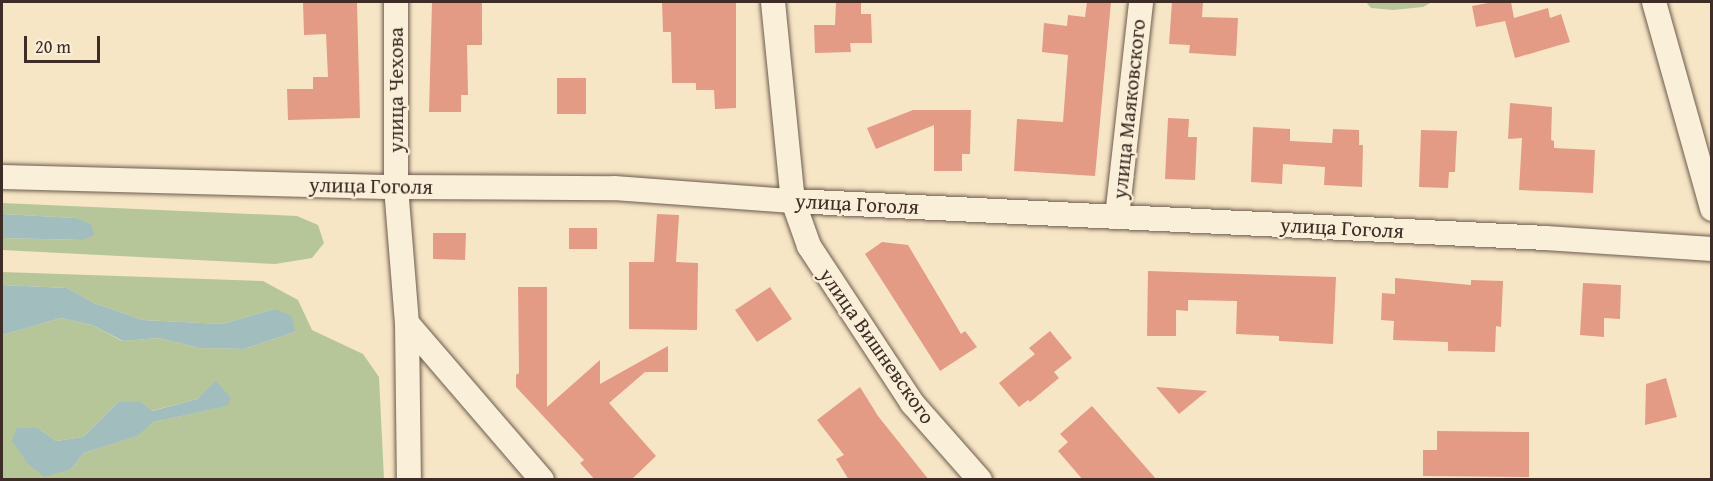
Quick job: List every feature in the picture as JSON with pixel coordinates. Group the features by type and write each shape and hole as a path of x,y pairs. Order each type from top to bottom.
{"street":[{"name":"улица Чехова","path":"396,2 396,187 407,323 409,480"},
{"name":"улица Вишневского","path":"773,2 793,201 809,246 912,403 980,480"},
{"name":"улица Маяковского","path":"1117,217 1141,2"},
{"path":"1653,2 1712,209"},
{"name":"улица Гоголя","path":"2,177 396,187 614,188 793,201 1546,238 1712,249"},
{"path":"407,323 542,480"}],"green space":[{"path":"1366,2 1432,2 1423,7 1393,10 1371,8"},
{"path":"2,203 297,216 318,225 324,243 312,258 275,264 2,250 2,238 82,240 75,218 2,214"},
{"path":"2,272 263,281 298,300 312,330 363,354 379,377 384,479 2,480 2,335 61,318 92,325 122,341 159,338 199,348 244,349 295,332 274,309 222,324 143,320 94,303 67,288 2,285","holes":["216,382 226,406 154,422 136,436 84,453 71,469 38,428 56,441 83,437 118,402 141,402 151,411 197,399"]}],"water":[{"path":"2,214 75,218 91,224 94,235 82,240 2,238"},
{"path":"2,285 67,288 94,303 143,320 222,324 274,309 292,316 295,332 244,349 199,348 159,338 123,341 92,325 61,318 2,335"},
{"path":"216,381 231,398 227,406 154,422 137,436 84,453 71,469 44,477 28,464 12,441 17,428 38,428 56,441 83,437 118,402 141,402 152,411 197,399"}],"building":[{"path":"303,2 357,2 360,118 288,120 287,89 313,89 313,77 328,77 326,34 304,35"},
{"path":"432,2 482,2 482,45 467,45 468,95 461,95 461,112 429,112"},
{"path":"662,2 736,2 736,108 715,109 714,90 696,90 696,83 672,83 671,32 663,32"},
{"path":"836,2 861,2 861,14 871,14 872,43 850,43 851,52 815,53 814,25 835,25"},
{"path":"1087,2 1111,2 1095,176 1014,171 1017,119 1063,122 1068,55 1042,52 1044,23 1067,26 1068,15 1085,17"},
{"path":"1172,2 1203,2 1202,17 1238,18 1236,56 1189,53 1190,45 1169,44"},
{"path":"1493,2 1511,2 1514,18 1548,8 1550,18 1561,14 1570,42 1515,58 1505,21 1476,27 1472,6"},
{"path":"557,78 586,78 586,114 557,114"},
{"path":"1510,103 1552,107 1551,140 1554,141 1554,148 1595,150 1593,193 1519,190 1522,138 1508,139"},
{"path":"913,110 971,110 970,154 962,154 962,171 934,171 934,125 876,149 867,128"},
{"path":"1168,118 1189,119 1188,137 1197,137 1195,180 1165,179"},
{"path":"1253,127 1290,129 1290,141 1332,143 1333,129 1359,130 1359,145 1363,145 1362,187 1324,185 1325,167 1283,164 1282,184 1251,182"},
{"path":"1421,130 1457,131 1455,172 1449,172 1448,188 1419,187"},
{"path":"657,214 679,215 676,262 698,263 697,330 629,329 629,262 654,262"},
{"path":"569,228 597,228 597,249 569,249"},
{"path":"433,233 466,233 465,260 433,259"},
{"path":"882,242 908,245 961,334 965,331 977,347 940,371 865,254"},
{"path":"1148,271 1336,277 1333,344 1279,341 1279,336 1236,334 1237,301 1188,300 1188,311 1176,310 1176,336 1147,336"},
{"path":"1395,278 1471,285 1471,280 1503,281 1501,327 1496,326 1495,352 1448,351 1448,342 1393,340 1394,321 1381,320 1382,293 1395,294"},
{"path":"1583,283 1621,285 1620,319 1604,318 1604,337 1580,335"},
{"path":"518,287 547,287 547,407 600,360 600,384 668,346 668,372 645,372 609,403 656,456 631,480 595,480 580,463 584,460 516,387 516,375 519,373"},
{"path":"770,287 792,319 757,342 735,310"},
{"path":"1050,331 1072,358 1054,372 1059,378 1030,402 1028,400 1019,407 999,383 1035,354 1029,348"},
{"path":"1666,378 1677,417 1645,425 1646,384"},
{"path":"860,387 878,416 929,480 849,480 836,459 844,455 817,420"},
{"path":"1156,387 1207,391 1179,414"},
{"path":"1092,406 1157,480 1083,480 1058,451 1068,442 1060,434"},
{"path":"1437,431 1529,432 1529,477 1423,476 1423,450 1437,450"}]}
